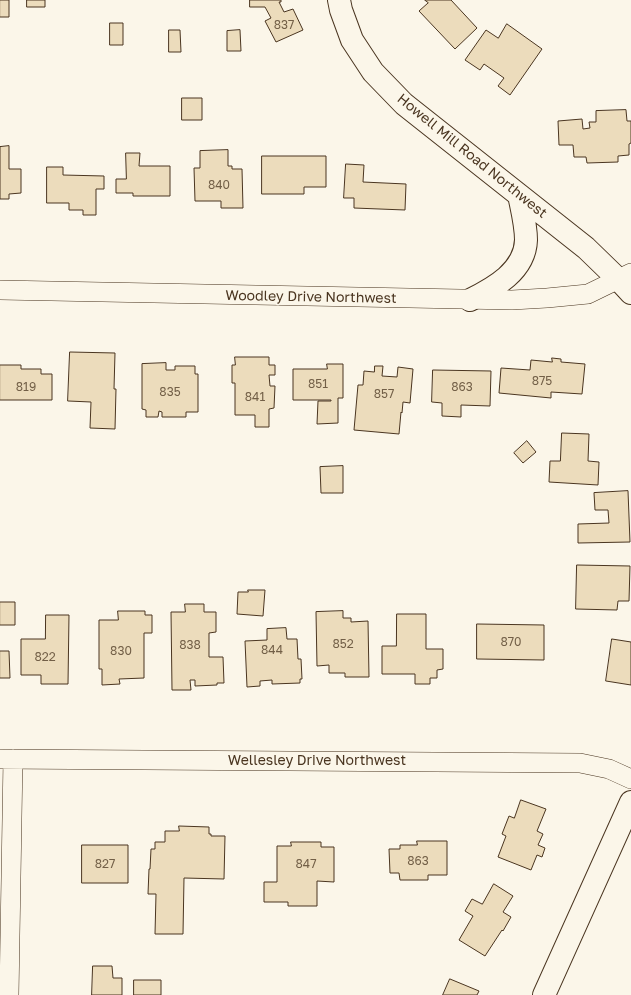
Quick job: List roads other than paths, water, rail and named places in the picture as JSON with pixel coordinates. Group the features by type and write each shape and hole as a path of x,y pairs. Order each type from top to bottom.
{"main road":[{"name":"Howell Mill Road Northwest","path":"339,0 352,40 373,72 404,104 627,282"},
{"path":"470,300 488,291 501,282 511,274 520,261 524,252 526,240 519,195"},
{"path":"544,995 631,802"}],"street":[{"name":"Woodley Drive Northwest","path":"0,290 512,300 588,294 627,282"},
{"name":"Wellesley Drive Northwest","path":"7,759 580,763 609,769 631,779"},
{"path":"7,759 9,995"}]}
